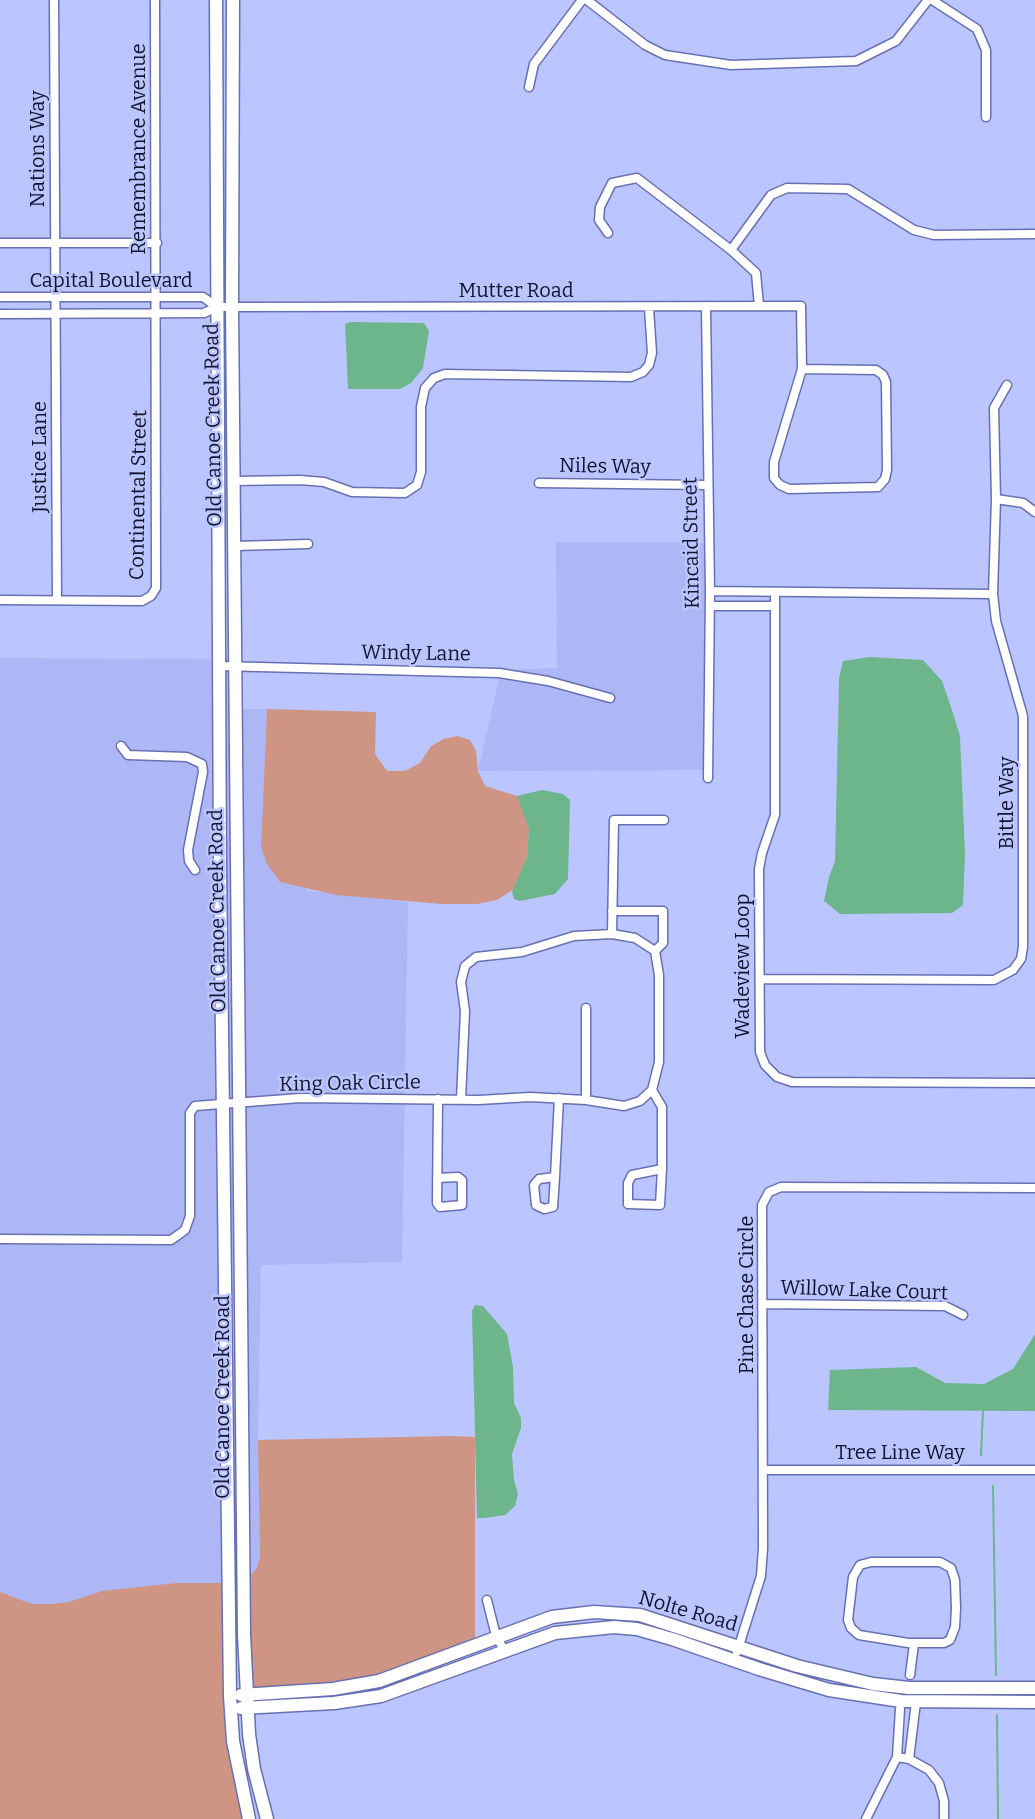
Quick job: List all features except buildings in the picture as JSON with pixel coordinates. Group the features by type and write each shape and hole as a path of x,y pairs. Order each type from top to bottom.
{"main road":[{"name":"Old Canoe Creek Road","path":"216,0 219,666 230,1702 233,1741 247,1813"},
{"name":"Old Canoe Creek Road","path":"233,0 232,307 247,1701 254,1769 267,1819"},
{"path":"226,1265 241,1265"},
{"name":"Nolte Road","path":"230,1702 379,1682 496,1635 552,1617 594,1612 616,1612 649,1618 833,1676 895,1686 908,1701 1035,1702"},
{"name":"Nolte Road","path":"247,1701 334,1703 381,1696 555,1633 614,1628 655,1634 813,1686 841,1692 850,1689 907,1693 908,1701"},
{"path":"895,1686 908,1675"},
{"path":"908,1675 908,1701"},
{"name":"Nolte Road","path":"908,1701 975,1689 1035,1688"},
{"path":"247,1813 256,1819"}],"street":[{"name":"Nations Way","path":"54,0 55,297"},
{"name":"Remembrance Avenue","path":"155,0 157,314"},
{"path":"529,87 534,64 582,0"},
{"path":"587,0 645,45 665,55 731,65 856,61 896,40 930,0 977,29 986,50 986,117"},
{"path":"608,233 600,220 600,207 612,183 637,178 756,273 759,306"},
{"path":"730,250 771,195 787,188 848,189 914,230 934,235 1035,234"},
{"path":"0,243 157,243"},
{"name":"Capital Boulevard","path":"0,297 203,297 217,307 204,313 0,314"},
{"name":"Justice Lane","path":"55,297 57,600"},
{"name":"Mutter Road","path":"217,307 801,306 802,369"},
{"name":"Kincaid Street","path":"706,307 710,591 708,778"},
{"path":"234,481 300,480 324,482 352,492 405,493 417,485 421,472 421,407 424,388 434,378 445,374 631,377 643,372 650,365 652,353 649,308"},
{"name":"Continental Street","path":"0,600 142,601 151,596 156,588 157,314"},
{"path":"802,369 876,370 883,375 886,382 887,470 885,479 878,487 789,489 780,486 774,478 774,462 802,369"},
{"name":"Bittle Way","path":"760,979 994,980 1013,970 1021,959 1023,947 1023,716 999,633 993,594 996,499 994,408 1007,385"},
{"name":"Niles Way","path":"539,483 708,485"},
{"path":"996,499 1023,503 1035,512"},
{"path":"235,546 308,544"},
{"path":"710,591 993,594"},
{"name":"Wadeview Loop","path":"775,592 775,815 759,869 760,1052 765,1065 777,1077 792,1082 1035,1083"},
{"path":"710,606 775,606"},
{"name":"Windy Lane","path":"219,666 499,673 548,681 610,698"},
{"path":"121,746 128,755 187,757 201,764 203,772 189,850 189,861 195,870"},
{"path":"612,934 614,820 664,820"},
{"path":"612,911 663,911 663,943 655,951"},
{"path":"461,1099 465,1011 461,982 465,966 476,957 522,952 574,936 612,934 635,938 655,951 659,975 659,1062 652,1090 662,1107 662,1170 660,1205 628,1204 628,1183 632,1174 662,1170"},
{"path":"586,1008 586,1100"},
{"name":"King Oak Circle","path":"0,1239 171,1240 185,1230 190,1216 190,1113 195,1106 240,1105 300,1098 559,1098 624,1106 640,1101 652,1090"},
{"path":"555,1177 539,1179 534,1185 533,1194 536,1205 544,1209 553,1207 555,1177 559,1098"},
{"path":"437,1178 458,1177 462,1180 462,1205 437,1206 437,1178 438,1099"},
{"name":"Pine Chase Circle","path":"733,1660 761,1576 764,1470 762,1205 769,1192 781,1187 1035,1188"},
{"name":"Willow Lake Court","path":"763,1304 945,1306 963,1315"},
{"name":"Tree Line Way","path":"764,1470 1035,1470"},
{"path":"872,1562 940,1562 951,1568 955,1580 956,1608 953,1635 944,1643 911,1643 859,1635 851,1628 848,1620 853,1577 860,1565 872,1562"},
{"path":"487,1600 496,1635 504,1650"},
{"path":"908,1675 911,1643"},
{"path":"866,1819 904,1758 908,1701"},
{"path":"904,1758 908,1701"},
{"path":"904,1758 928,1770 939,1783 944,1800 944,1819"}],"shaded area":[{"path":"350,322 424,323 429,331 423,368 411,383 400,389 348,389 345,324"},
{"path":"556,542 708,543 708,770 478,771 501,670 557,668"},
{"path":"870,657 923,660 942,681 951,707 960,736 965,854 963,905 952,913 840,914 824,901 835,861 839,679 843,661"},
{"path":"0,658 215,659 225,1583 102,1591 68,1602 51,1604 32,1604 0,1592"},
{"path":"223,659 232,659 237,1260 230,1260"},
{"path":"240,709 267,709 261,847 308,891 408,902 402,1262 261,1265 258,1440 260,1558 256,1570 248,1577"},
{"path":"267,709 376,712 375,754 387,771 405,771 420,763 431,746 444,739 457,736 470,740 476,751 478,771 485,786 517,796 524,811 529,829 527,857 514,889 497,900 477,904 442,904 336,895 280,882 267,864 261,847"},
{"path":"542,790 563,794 570,800 568,879 555,894 520,901 514,899 512,892 527,857 529,829 517,796"},
{"path":"475,1305 483,1306 507,1334 513,1367 514,1403 521,1418 521,1428 512,1454 514,1480 518,1494 515,1506 505,1515 484,1518 477,1518 472,1311"},
{"path":"1035,1334 1035,1411 828,1410 830,1370 916,1367 945,1383 984,1384 1013,1369"},
{"path":"231,1412 239,1412 240,1580 233,1582"},
{"path":"475,1437 475,1640 378,1677 333,1685 251,1689 248,1577 256,1570 260,1558 258,1440"},
{"path":"176,1583 225,1583 245,1819 0,1819 0,1592 32,1604 51,1604 68,1602 102,1591"}],"waterway":[{"path":"981,1455 983,1410"},
{"path":"993,1486 996,1675"},
{"path":"997,1715 998,1819"}]}
